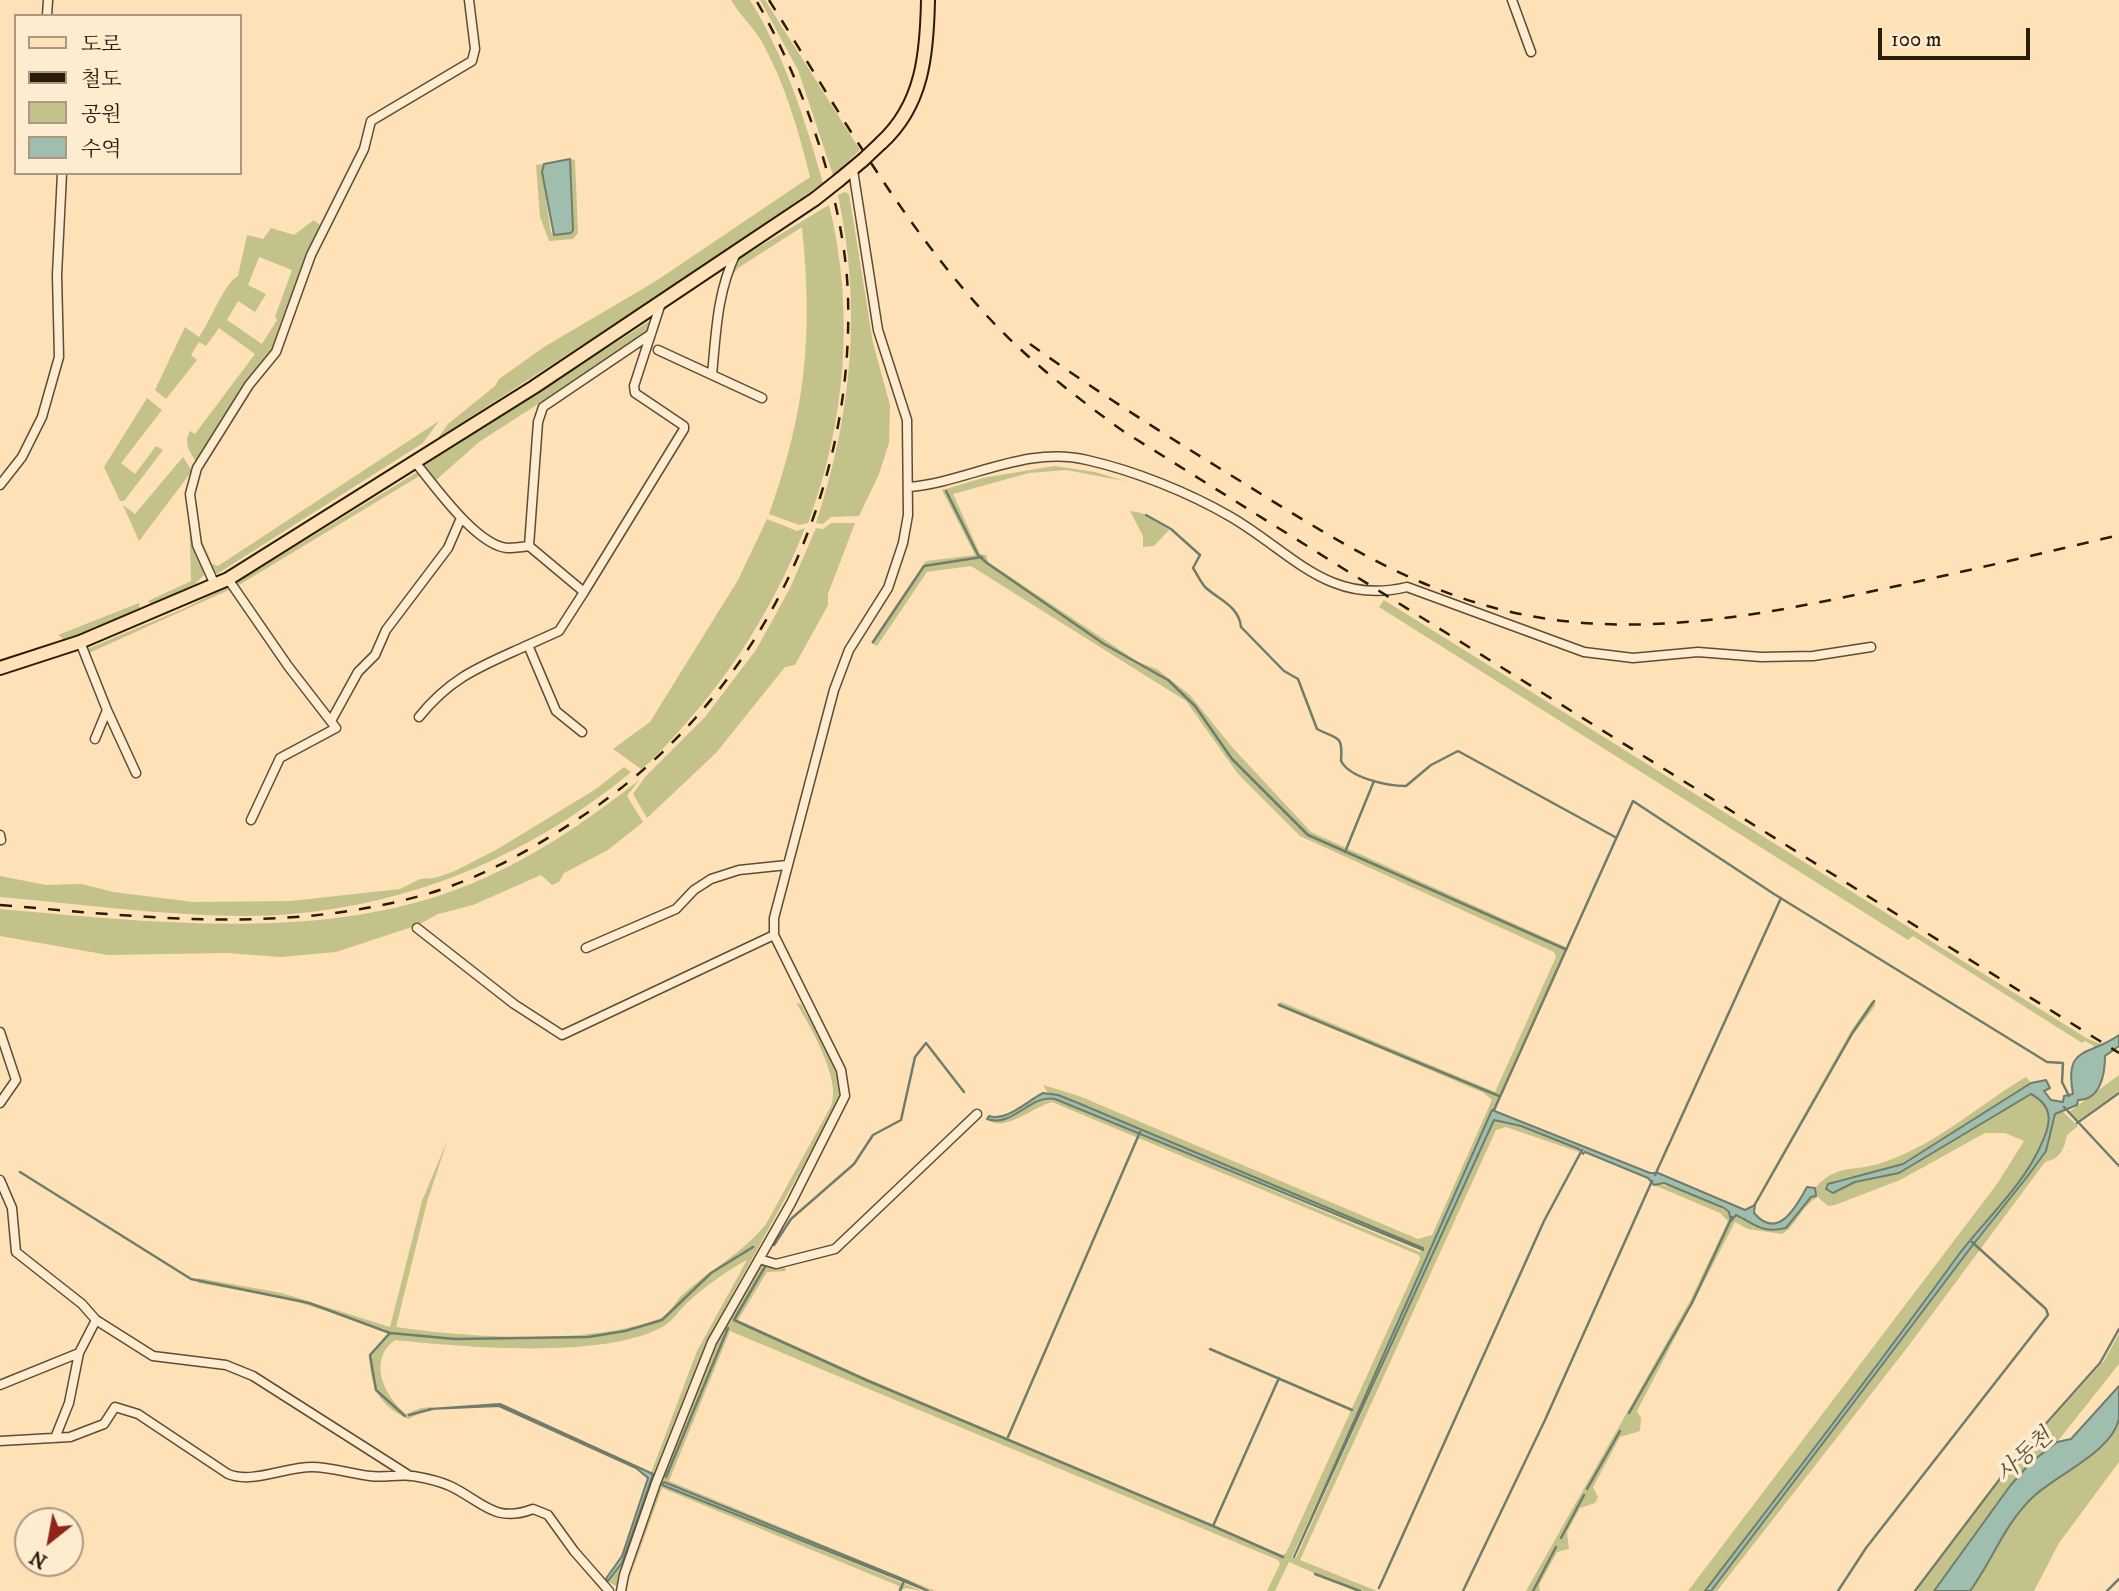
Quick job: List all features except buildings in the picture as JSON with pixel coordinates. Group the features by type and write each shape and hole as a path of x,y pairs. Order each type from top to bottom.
{"main road":[{"path":"0,668 80,642 222,582 415,462 661,303 815,199 853,170 891,134 907,110 923,72 928,0"}],"street":[{"path":"251,820 280,758 336,728 222,582 197,545 190,494 197,468 249,386 276,352 311,255 364,149 371,121 472,61 475,49 469,0"},
{"path":"1512,0 1531,52"},
{"path":"0,1441 70,1437 104,1424 115,1406 138,1414 228,1474 242,1480 309,1467 332,1467 372,1476 410,1476 449,1486 497,1513 514,1515 533,1509 541,1510 548,1515 607,1590 621,1589 656,1483 712,1342 829,1132 845,1096 841,1070 774,935 774,918 786,865 842,666 876,609 896,566 903,543 909,487 907,420 878,330 853,170"},
{"path":"0,485 22,457 42,417 59,357 57,275 62,175"},
{"path":"712,375 718,310 724,284 737,251"},
{"path":"419,717 439,692 457,679 528,646 534,640 559,631 684,429 684,426 635,393 634,386 661,303"},
{"path":"529,546 538,422 542,407 651,334"},
{"path":"658,350 762,398"},
{"path":"909,487 943,482 972,472 1027,460 1049,457 1086,459 1199,500 1231,517 1323,580 1367,591 1385,592 1406,587 1584,652 1633,657 1698,652 1761,657 1813,656 1871,647"},
{"path":"415,462 461,517 487,539 504,548 529,546 584,592"},
{"path":"331,721 358,672 375,654 386,630 447,548 461,517"},
{"path":"80,642 136,773"},
{"path":"528,646 556,710 582,732"},
{"path":"95,739 107,710"},
{"path":"586,948 676,909 694,890 711,878 750,868 786,865"},
{"path":"417,928 514,1004 562,1035 774,935"},
{"path":"0,1032 16,1080 0,1102"},
{"path":"759,1259 776,1264 835,1249 977,1114"},
{"path":"0,1180 12,1208 16,1252 82,1304 96,1320 153,1356 226,1365 253,1376 410,1476"},
{"path":"55,1438 69,1403 79,1353 96,1320"},
{"path":"0,1385 79,1353"}],"green space":[{"path":"731,0 750,0 774,44 801,112 823,183 670,288 438,438 448,424 495,386 499,379 544,347 656,281 810,177 785,92 771,59 760,38"},
{"path":"760,0 765,0 860,150 833,175 798,70"},
{"path":"570,159 575,160 578,233 573,239 549,241 540,217 536,165 544,164 542,172 551,233 573,230"},
{"path":"845,192 849,194 873,343 890,405 889,443 879,474 859,516 831,517 823,524 816,523 838,442 849,360 850,278 838,195"},
{"path":"829,205 842,284 842,365 831,445 821,485 808,523 799,525 769,514 791,441 804,372 807,303 802,227 738,268 726,283 739,259"},
{"path":"314,220 321,226 307,255 274,351 197,463 187,444 190,431 195,434 255,354 219,328 206,346 199,342 191,355 197,360 166,399 155,390 185,327 199,337 228,286 238,276 247,235 263,239 271,228 294,235","holes":["259,257 292,270 275,317 277,320 262,344 227,320 238,301 255,312 266,294 248,285"]},
{"path":"651,320 648,333 479,442 435,481 422,467"},
{"path":"147,398 162,410 121,463 135,474 156,446 163,450 124,501 120,501 104,467"},
{"path":"439,421 423,443 217,574 205,559 198,538 193,495 202,541 212,564 218,566"},
{"path":"183,457 192,471 139,541 123,505 135,514"},
{"path":"1054,466 1095,472 1125,481 1066,470 1029,473 953,494 980,554 986,555 988,562 1138,662 1157,669 1190,695 1232,747 1311,832 1568,948 1292,1557 1296,1558 1494,1120 1521,1126 1579,1149 1579,1152 1506,1127 1496,1130 1300,1560 1377,1591 1355,1591 1289,1562 1275,1591 1267,1591 1280,1564 1278,1560 730,1331 669,1481 935,1591 928,1591 664,1482 663,1485 922,1591 906,1588 898,1591 899,1586 662,1488 625,1591 662,1480 721,1333 762,1265 784,1266 786,1271 767,1272 738,1320 866,1378 1282,1555 1286,1553 1420,1259 1419,1255 1052,1102 1010,1121 994,1123 987,1119 1005,1119 1038,1101 1055,1099 1420,1252 1423,1248 1048,1093 1043,1085 1079,1096 1418,1239 1432,1235 1492,1100 1484,1093 1276,1004 1281,1002 1495,1092 1556,957 1554,952 1300,836 1238,774 1186,701 971,566 927,572 877,646 871,643 926,561 975,555 942,490 983,478"},
{"path":"419,471 421,475 239,585 237,582"},
{"path":"1130,511 1142,513 1169,530 1154,546 1143,547 1143,536"},
{"path":"189,515 204,575 195,584 152,605 148,601 191,581"},
{"path":"767,519 797,531 805,528 775,594 758,625 719,683 674,737 641,769 613,749 650,722 738,580"},
{"path":"831,523 855,523 828,594 828,605 795,665 785,667 716,753 647,818 633,794 645,777 705,717 756,650 790,588 816,528 823,529"},
{"path":"229,586 231,589 89,653 87,649 185,608"},
{"path":"1384,600 2088,1039 2101,1044 2096,1047 2085,1041 2082,1043 1913,936 1908,940 1379,607"},
{"path":"139,603 140,610 66,641 58,635"},
{"path":"624,767 631,772 588,805 497,858 448,879 346,907 293,914 239,916 149,911 0,897 0,876 46,885 82,884 113,892 193,902 291,901 400,889 420,879 435,878 455,871 496,850 596,789"},
{"path":"639,780 627,796 643,822 608,850 564,873 559,882 552,885 541,875 473,905 438,914 418,925 336,952 281,957 226,953 108,955 0,936 0,909 178,923 239,924 360,915 418,902 473,883 518,862 580,824"},
{"path":"1871,1002 1875,1002 1875,1006 1852,1036 1753,1205 1851,1031"},
{"path":"796,1003 801,1004 832,1062 840,1099 709,1337 616,1586 605,1580 611,1578 622,1563 654,1476 651,1473 697,1351 747,1260 708,1285 667,1324 638,1337 607,1344 532,1348 457,1346 395,1340 382,1357 380,1367 385,1388 406,1414 433,1407 408,1419 383,1401 374,1385 369,1355 388,1333 384,1329 288,1299 198,1283 198,1278 282,1293 390,1327 422,1201 448,1139 427,1202 396,1327 494,1336 565,1336 599,1333 659,1319 669,1312 691,1287 747,1244 766,1224 831,1106 832,1082 823,1053"},
{"path":"2119,1075 2119,1091 2077,1121 2069,1112"},
{"path":"2026,1077 2031,1083 1903,1164 1828,1184 1838,1192 1855,1182 1899,1173 2031,1094 2039,1099 2047,1111 2049,1118 2044,1140 2023,1177 1957,1257 1705,1591 1688,1591 1997,1184 2024,1141 2005,1133 1985,1133 1900,1180 1835,1205 1828,1206 1818,1197 1782,1234 1748,1229 1735,1222 1637,1411 1641,1418 1640,1431 1620,1437 1593,1487 1598,1497 1595,1503 1580,1508 1567,1532 1569,1549 1557,1552 1539,1585 1540,1591 1526,1591 1690,1301 1728,1221 1720,1213 1654,1185 1669,1186 1694,1195 1733,1216 1762,1227 1780,1228 1794,1219 1811,1197 1816,1196 1815,1188 1830,1175 1878,1164 1918,1147"},
{"path":"2061,1110 2078,1126 2067,1135 2060,1153 2045,1162 1907,1348 1717,1591 1711,1591 2046,1151 2055,1114"},
{"path":"2119,1334 2119,1364 2057,1442 2030,1463 2010,1485 1934,1591 1917,1591 2019,1456 2104,1361"},
{"path":"2119,1421 2119,1462 2059,1543 2034,1591 1970,1591 2024,1506 2089,1454"}],"water":[{"path":"570,159 573,230 571,233 554,235 542,172 544,164"},
{"path":"2119,1035 2119,1046 2105,1056 2103,1077 2097,1091 2086,1099 2078,1100 2077,1105 2055,1114 2046,1151 2027,1177 1711,1591 1705,1591 1957,1257 2023,1176 2040,1147 2047,1131 2049,1117 2044,1105 2031,1094 1899,1173 1855,1182 1833,1193 1826,1189 1828,1184 1903,1164 2031,1083 2046,1080 2050,1088 2044,1091 2051,1100 2063,1102 2064,1096 2073,1094 2071,1078 2075,1060 2081,1054"},
{"path":"1043,1093 1058,1095 1078,1103 1423,1250 1055,1099 1037,1101 1005,1119 987,1119 989,1116 1009,1113"},
{"path":"1492,1110 1650,1173 1658,1173 1745,1210 1755,1205 1754,1213 1771,1224 1785,1218 1792,1211 1807,1187 1815,1188 1816,1196 1811,1197 1786,1228 1765,1229 1736,1215 1731,1221 1729,1212 1724,1208 1664,1183 1654,1185 1648,1178 1585,1152 1583,1154 1579,1149 1521,1126 1494,1120 1294,1557"},
{"path":"2119,1386 2119,1418 2115,1430 2106,1441 2023,1507 1970,1591 1934,1591 2010,1486 2030,1463 2057,1442 2071,1439"},
{"path":"500,1404 653,1474 622,1563 608,1581 605,1580 622,1556 648,1478 636,1468 499,1406 429,1409"},
{"path":"664,1482 905,1580 928,1591 662,1485"}],"waterway":[{"path":"946,491 978,555 1104,644 1168,680 1195,706 1232,759 1308,835 1565,949"},
{"path":"1146,515 1171,529 1200,555 1193,568 1203,585 1232,609 1241,627 1284,671 1298,679 1317,729 1338,739 1341,761 1352,772 1379,783 1406,786 1431,765 1458,751 1615,837"},
{"path":"873,642 924,566 982,557"},
{"path":"1345,852 1374,781"},
{"path":"1494,1110 1633,801 1774,894 2047,1062 2063,1063 2062,1082 2069,1096"},
{"path":"1655,1175 1781,898"},
{"path":"1754,1206 1853,1032 1874,1001"},
{"path":"1279,1005 1499,1096"},
{"path":"774,1245 791,1219 854,1164 873,1135 901,1120 915,1057 926,1043 964,1092"},
{"path":"2077,1123 2119,1093"},
{"path":"2064,1107 2119,1166"},
{"path":"1008,1437 1140,1132"},
{"path":"1379,1588 1544,1221 1582,1150"},
{"path":"20,1172 191,1279 309,1303 390,1333 455,1339 588,1337 625,1331 662,1320 711,1273 753,1247"},
{"path":"1463,1591 1545,1420 1652,1181"},
{"path":"1629,1413 1692,1303 1732,1217"},
{"path":"1838,1591 1866,1548 2048,1315 2046,1309 1972,1242"},
{"path":"766,1265 734,1320 866,1380 1213,1526 1279,1378"},
{"path":"666,1477 728,1328"},
{"name":"사동천","path":"1915,1591 2018,1455 2100,1363 2119,1329"},
{"path":"390,1333 370,1355 376,1390 405,1416"},
{"path":"1210,1349 1352,1410"},
{"path":"409,1415 432,1409"},
{"path":"1587,1489 1620,1431"},
{"path":"1561,1538 1584,1495"},
{"path":"1213,1526 1283,1557"},
{"path":"1533,1591 1556,1547"},
{"path":"1315,1574 1360,1591"},
{"path":"2107,1591 2119,1579"},
{"path":"900,1591 904,1581"}],"railway":[{"path":"0,905 161,918 267,919 374,907 427,894 508,860 584,815 644,769 698,715 744,656 782,591 812,521 833,449 845,374 848,298 839,223 830,184 805,105 756,0"},
{"path":"769,0 872,164 927,244 989,318 1070,392 1123,431 2119,1053"},
{"path":"1030,344 1185,447 1335,539 1438,589 1511,612 1603,624 1650,624 1742,616 1908,584 2119,535"}]}
